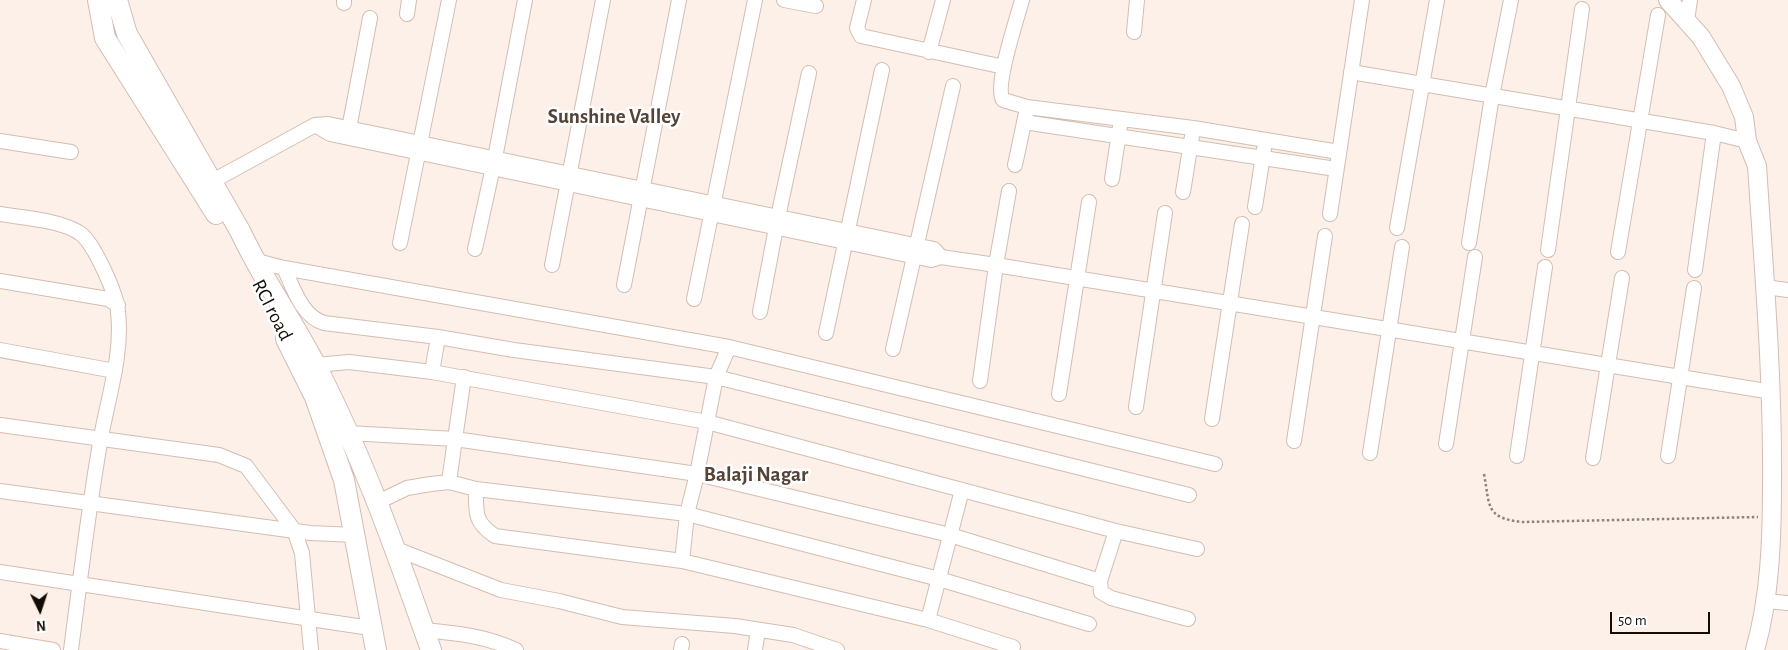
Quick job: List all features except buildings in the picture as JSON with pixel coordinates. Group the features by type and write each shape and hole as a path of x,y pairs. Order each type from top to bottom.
{"main road":[{"name":"RCI road","path":"98,0 105,38 243,255 315,396 344,480 356,535 370,628 376,650"},
{"path":"117,0 127,34 240,231 253,260 316,365 378,502 431,650"}],"street":[{"path":"400,243 449,0"},
{"path":"475,249 494,163 525,0"},
{"path":"552,265 603,0"},
{"path":"624,285 679,0"},
{"path":"694,299 755,0"},
{"path":"784,0 816,6"},
{"path":"864,0 858,28 861,36 1004,67"},
{"path":"929,52 943,0"},
{"path":"1022,0 1004,67 1000,92 1003,100 1027,107 1193,128 1339,152"},
{"path":"1134,32 1137,0"},
{"path":"1330,214 1362,0"},
{"path":"1397,228 1437,0"},
{"path":"1469,242 1492,96 1511,0"},
{"path":"1668,0 1701,37 1731,86 1744,116 1747,141 1757,166 1772,392 1772,516 1766,601 1755,650"},
{"path":"1687,21 1690,0"},
{"path":"1548,250 1582,9"},
{"path":"1618,252 1658,15"},
{"path":"349,132 370,18"},
{"path":"826,333 848,237 882,70"},
{"path":"1351,72 1640,120 1747,141"},
{"path":"760,312 809,73"},
{"path":"893,349 953,86"},
{"path":"1015,165 1027,107"},
{"path":"1112,179 1121,118"},
{"path":"1024,122 1190,145 1336,169"},
{"path":"211,182 315,125 328,124 349,132 713,210 915,251 934,249 941,257 1772,392"},
{"path":"1184,192 1193,128"},
{"path":"1695,270 1714,133"},
{"path":"0,141 70,152"},
{"path":"1255,207 1265,141"},
{"path":"980,380 996,265 1009,191"},
{"path":"1059,394 1089,202"},
{"path":"1136,407 1165,213"},
{"path":"0,214 62,225 81,234 93,251 113,289 118,305 119,332 115,371 100,440 71,650"},
{"path":"1212,419 1242,224"},
{"path":"1294,441 1325,236"},
{"path":"1370,453 1402,246"},
{"path":"1446,444 1463,341 1474,257"},
{"path":"253,260 284,268 729,347 1215,464"},
{"path":"1517,456 1545,267"},
{"path":"284,268 305,309 315,321 716,377 1189,495"},
{"path":"1593,458 1622,278"},
{"path":"0,282 108,299 118,305"},
{"path":"1765,287 1788,290"},
{"path":"1668,456 1682,377 1694,288"},
{"path":"432,372 438,337"},
{"path":"682,561 687,514 716,377 729,347"},
{"path":"0,350 115,371"},
{"path":"316,365 349,362 432,372 707,422 1116,531 1197,548"},
{"path":"449,482 464,377"},
{"path":"0,425 219,455 236,460 252,472 294,530 302,553 302,576 309,619 311,650"},
{"path":"348,433 455,439 697,474 950,535 1100,581"},
{"path":"378,502 407,488 449,482 476,489 687,514 939,579 1089,624"},
{"path":"476,489 478,520 484,528 495,536 682,561 928,620 1013,647"},
{"path":"928,620 962,490"},
{"path":"0,491 90,505 294,530 356,535"},
{"path":"1116,531 1100,581 1101,592 1111,598 1188,619"},
{"path":"396,549 484,585 622,617 793,635 837,650"},
{"path":"0,572 370,628"},
{"path":"1766,601 1788,602"},
{"path":"424,630 462,634 496,641 516,650"},
{"path":"755,650 758,630"},
{"path":"0,641 53,650"}],"path":[{"path":"1484,474 1491,508 1496,516 1503,520 1522,522 1772,516"}],"district":[{"name":"Sunshine Valley","path":"614,117"},
{"name":"Balaji Nagar","path":"756,475"}]}
